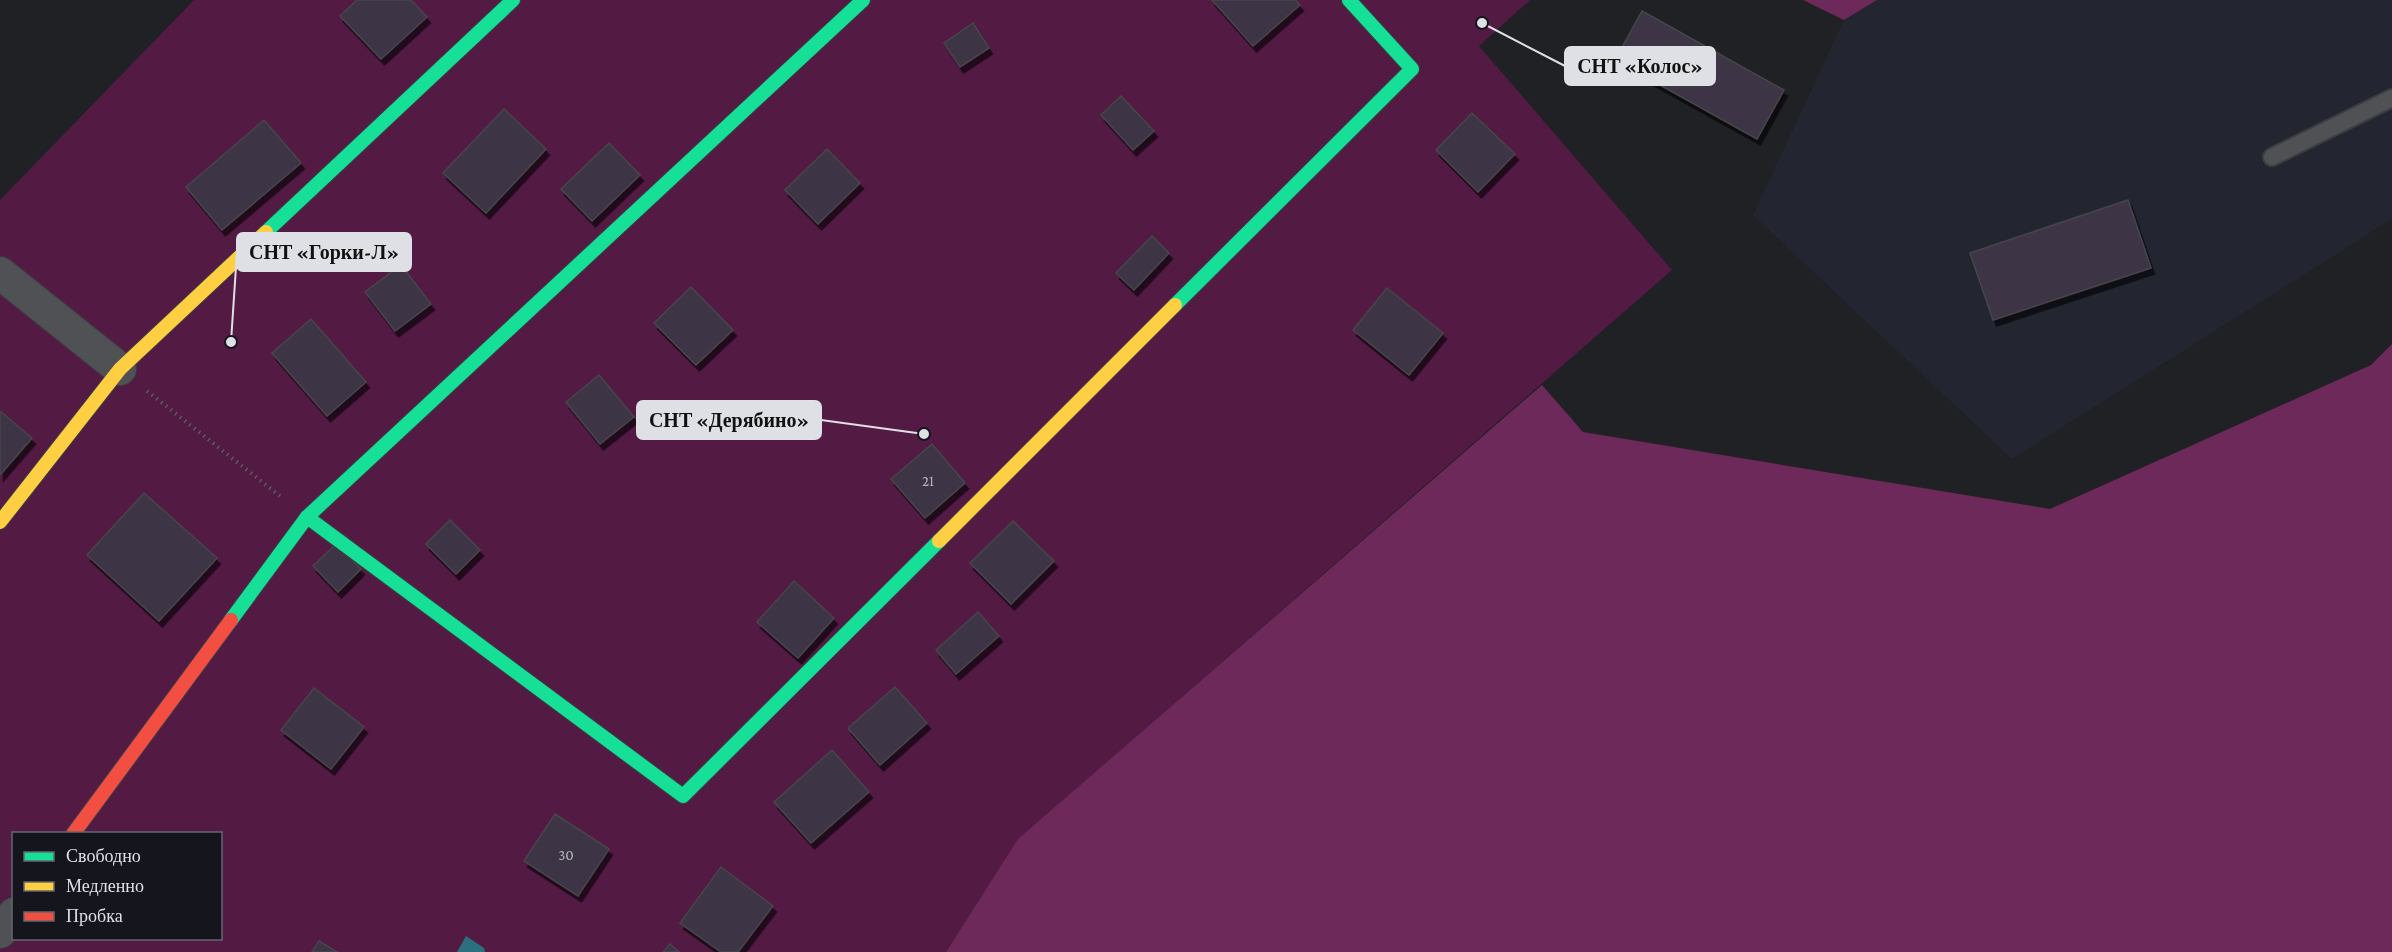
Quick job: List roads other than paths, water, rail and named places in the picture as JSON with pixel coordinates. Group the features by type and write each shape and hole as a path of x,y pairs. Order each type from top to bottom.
{"street":[{"path":"0,522 120,369 513,0"},
{"path":"74,832 307,517 863,0"},
{"path":"307,517 683,796 1412,69 1349,0"},
{"path":"0,273 120,369"},
{"path":"0,932 12,917"}],"lane":[{"path":"2272,157 2392,98"}],"water":[{"path":"466,936 484,948 485,952 457,952"}],"place":[{"name":"СНТ «Колос»","path":"1482,23"},
{"name":"СНТ «Горки-Л»","path":"231,342"},
{"name":"СНТ «Дерябино»","path":"924,434"}]}
